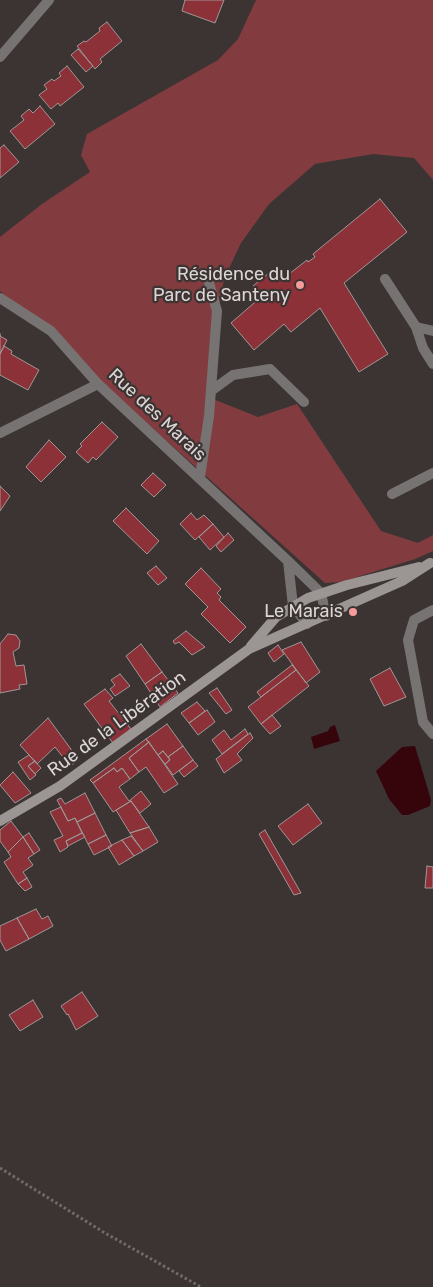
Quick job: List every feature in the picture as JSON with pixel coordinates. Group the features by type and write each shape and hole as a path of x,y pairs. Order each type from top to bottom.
{"street":[{"path":"0,57 49,0"},
{"path":"200,477 211,391 218,311 208,279"},
{"path":"385,279 416,326 423,348 433,364"},
{"name":"Rue des Marais","path":"0,298 51,330 98,384 200,477 321,593"},
{"path":"416,326 433,331"},
{"path":"211,391 233,376 270,369 304,402"},
{"path":"0,433 98,384"},
{"path":"392,494 433,473"},
{"path":"288,561 293,606 307,624"},
{"name":"Rue de la Libération","path":"249,649 276,617 293,606 321,593 431,563"},
{"name":"Rue de la Libération","path":"0,821 60,786 249,649 402,581 431,563"},
{"path":"321,593 326,616"},
{"path":"433,610 414,620 408,640 423,722 433,734"}],"path":[{"path":"0,1168 105,1233 200,1287"}],"shaded area":[{"path":"256,0 433,0 433,180 414,158 373,154 315,164 269,204 241,243 224,279 216,325 213,399 258,417 297,404 381,531 418,543 433,535 433,551 415,559 341,582 325,583 0,291 0,237 42,204 90,172 81,155 87,134 218,60 238,39"},
{"path":"335,725 340,741 314,749 311,737 328,731 330,727"},
{"path":"415,746 431,800 430,806 408,815 402,815 389,799 376,771 402,747"}],"building":[{"path":"185,0 224,0 215,23 182,11"},
{"path":"107,22 122,41 100,59 102,62 95,69 77,46 84,41 86,42 100,31 99,28"},
{"path":"78,49 93,66 86,72 71,55"},
{"path":"67,66 84,87 60,106 58,103 51,109 39,95 47,89 44,85 52,79 54,81 61,76 59,73"},
{"path":"40,106 55,124 25,149 10,131 24,120 21,116 29,109 33,113"},
{"path":"4,145 19,162 0,178 0,148"},
{"name":"Résidence du Parc de Santeny","path":"380,199 407,232 344,283 388,354 359,372 320,308 291,332 284,324 254,350 231,323 262,296 253,286 275,268 284,278 307,260 308,262 315,257 313,254"},
{"path":"0,336 7,340 0,354"},
{"path":"4,346 12,351 11,354 39,370 28,390 0,375 0,354"},
{"path":"102,422 118,437 96,460 93,457 88,463 76,452 82,446 80,444"},
{"path":"49,440 66,457 41,482 26,467"},
{"path":"153,473 166,485 154,497 141,485"},
{"path":"0,486 10,496 0,511"},
{"path":"126,508 159,541 147,554 113,521"},
{"path":"191,513 197,520 204,515 213,524 195,540 180,524"},
{"path":"213,524 224,537 210,550 199,537"},
{"path":"228,533 234,540 221,552 216,546"},
{"path":"156,566 167,578 158,585 147,573"},
{"path":"201,568 221,589 217,593 221,597 219,600 246,627 230,643 201,614 208,607 185,584"},
{"path":"186,631 205,647 192,655 179,642 175,644 173,641"},
{"path":"8,634 16,635 20,641 19,648 13,652 16,666 24,665 27,684 19,685 20,689 0,693 0,644"},
{"path":"301,642 320,672 306,683 282,650"},
{"path":"141,644 162,672 145,684 126,656"},
{"path":"278,645 284,654 274,662 268,653"},
{"path":"292,665 296,670 261,697 257,692"},
{"path":"390,668 406,697 384,706 370,679"},
{"path":"296,670 309,686 261,724 248,707"},
{"path":"162,672 178,693 160,707 145,684"},
{"path":"120,674 130,686 115,696 110,689 115,685 111,680"},
{"path":"217,688 232,710 226,714 209,693"},
{"path":"105,689 113,698 109,701 131,729 113,743 84,704"},
{"path":"197,702 205,711 189,723 181,713"},
{"path":"207,710 215,722 198,735 189,723"},
{"path":"272,715 281,726 270,734 261,724"},
{"path":"48,718 79,760 70,766 55,747 37,764 20,745"},
{"path":"167,724 183,746 168,757 163,751 158,755 146,739"},
{"path":"245,729 248,734 222,754 212,740 224,730 231,740"},
{"path":"250,733 253,738 237,754 242,760 224,773 216,759"},
{"path":"146,739 149,742 129,758 139,772 130,779 122,768 117,772 114,768 93,783 90,780"},
{"path":"149,742 178,784 164,793 146,767 139,772 129,758"},
{"path":"183,746 193,760 173,775 165,764 170,760 168,757"},
{"path":"163,751 170,760 165,764 158,755"},
{"path":"29,755 35,761 28,766 36,775 30,780 18,762"},
{"path":"193,760 198,766 184,777 179,771"},
{"path":"35,761 41,768 35,774 28,766"},
{"path":"114,768 117,772 122,768 130,779 119,787 129,801 141,791 151,804 140,813 131,801 113,812 93,783"},
{"path":"13,772 31,793 15,803 0,785"},
{"path":"85,793 95,813 77,822 75,818 68,821 57,800 61,798 65,804"},
{"path":"131,801 149,827 130,833 116,810"},
{"path":"308,804 322,823 293,845 278,826"},
{"path":"61,807 68,821 75,818 82,833 66,841 68,847 60,852 54,840 63,836 50,812"},
{"path":"95,813 106,835 88,844 77,822"},
{"path":"11,821 23,837 8,852 0,841 0,830"},
{"path":"149,827 158,842 143,851 130,833"},
{"path":"265,830 301,893 294,895 259,834"},
{"path":"29,833 40,850 34,854 23,837"},
{"path":"82,833 85,837 68,846 66,841"},
{"path":"106,835 112,846 94,855 88,844"},
{"path":"131,836 143,851 134,856 122,840"},
{"path":"23,837 34,854 28,858 33,865 23,872 27,878 18,884 4,862 11,857 8,852"},
{"path":"122,840 134,856 119,865 108,847"},
{"path":"427,866 433,867 433,888 425,888"},
{"path":"27,878 32,887 25,891 18,884"},
{"path":"36,909 42,919 48,916 53,926 29,939 17,918"},
{"path":"17,918 29,939 6,951 0,940 0,926"},
{"path":"82,992 98,1016 76,1030 68,1014 61,1006"},
{"path":"33,1000 43,1017 20,1031 9,1015"}],"place":[{"name":"Résidence du Parc de Santeny","path":"300,285"},
{"name":"Le Marais","path":"353,612"}]}
